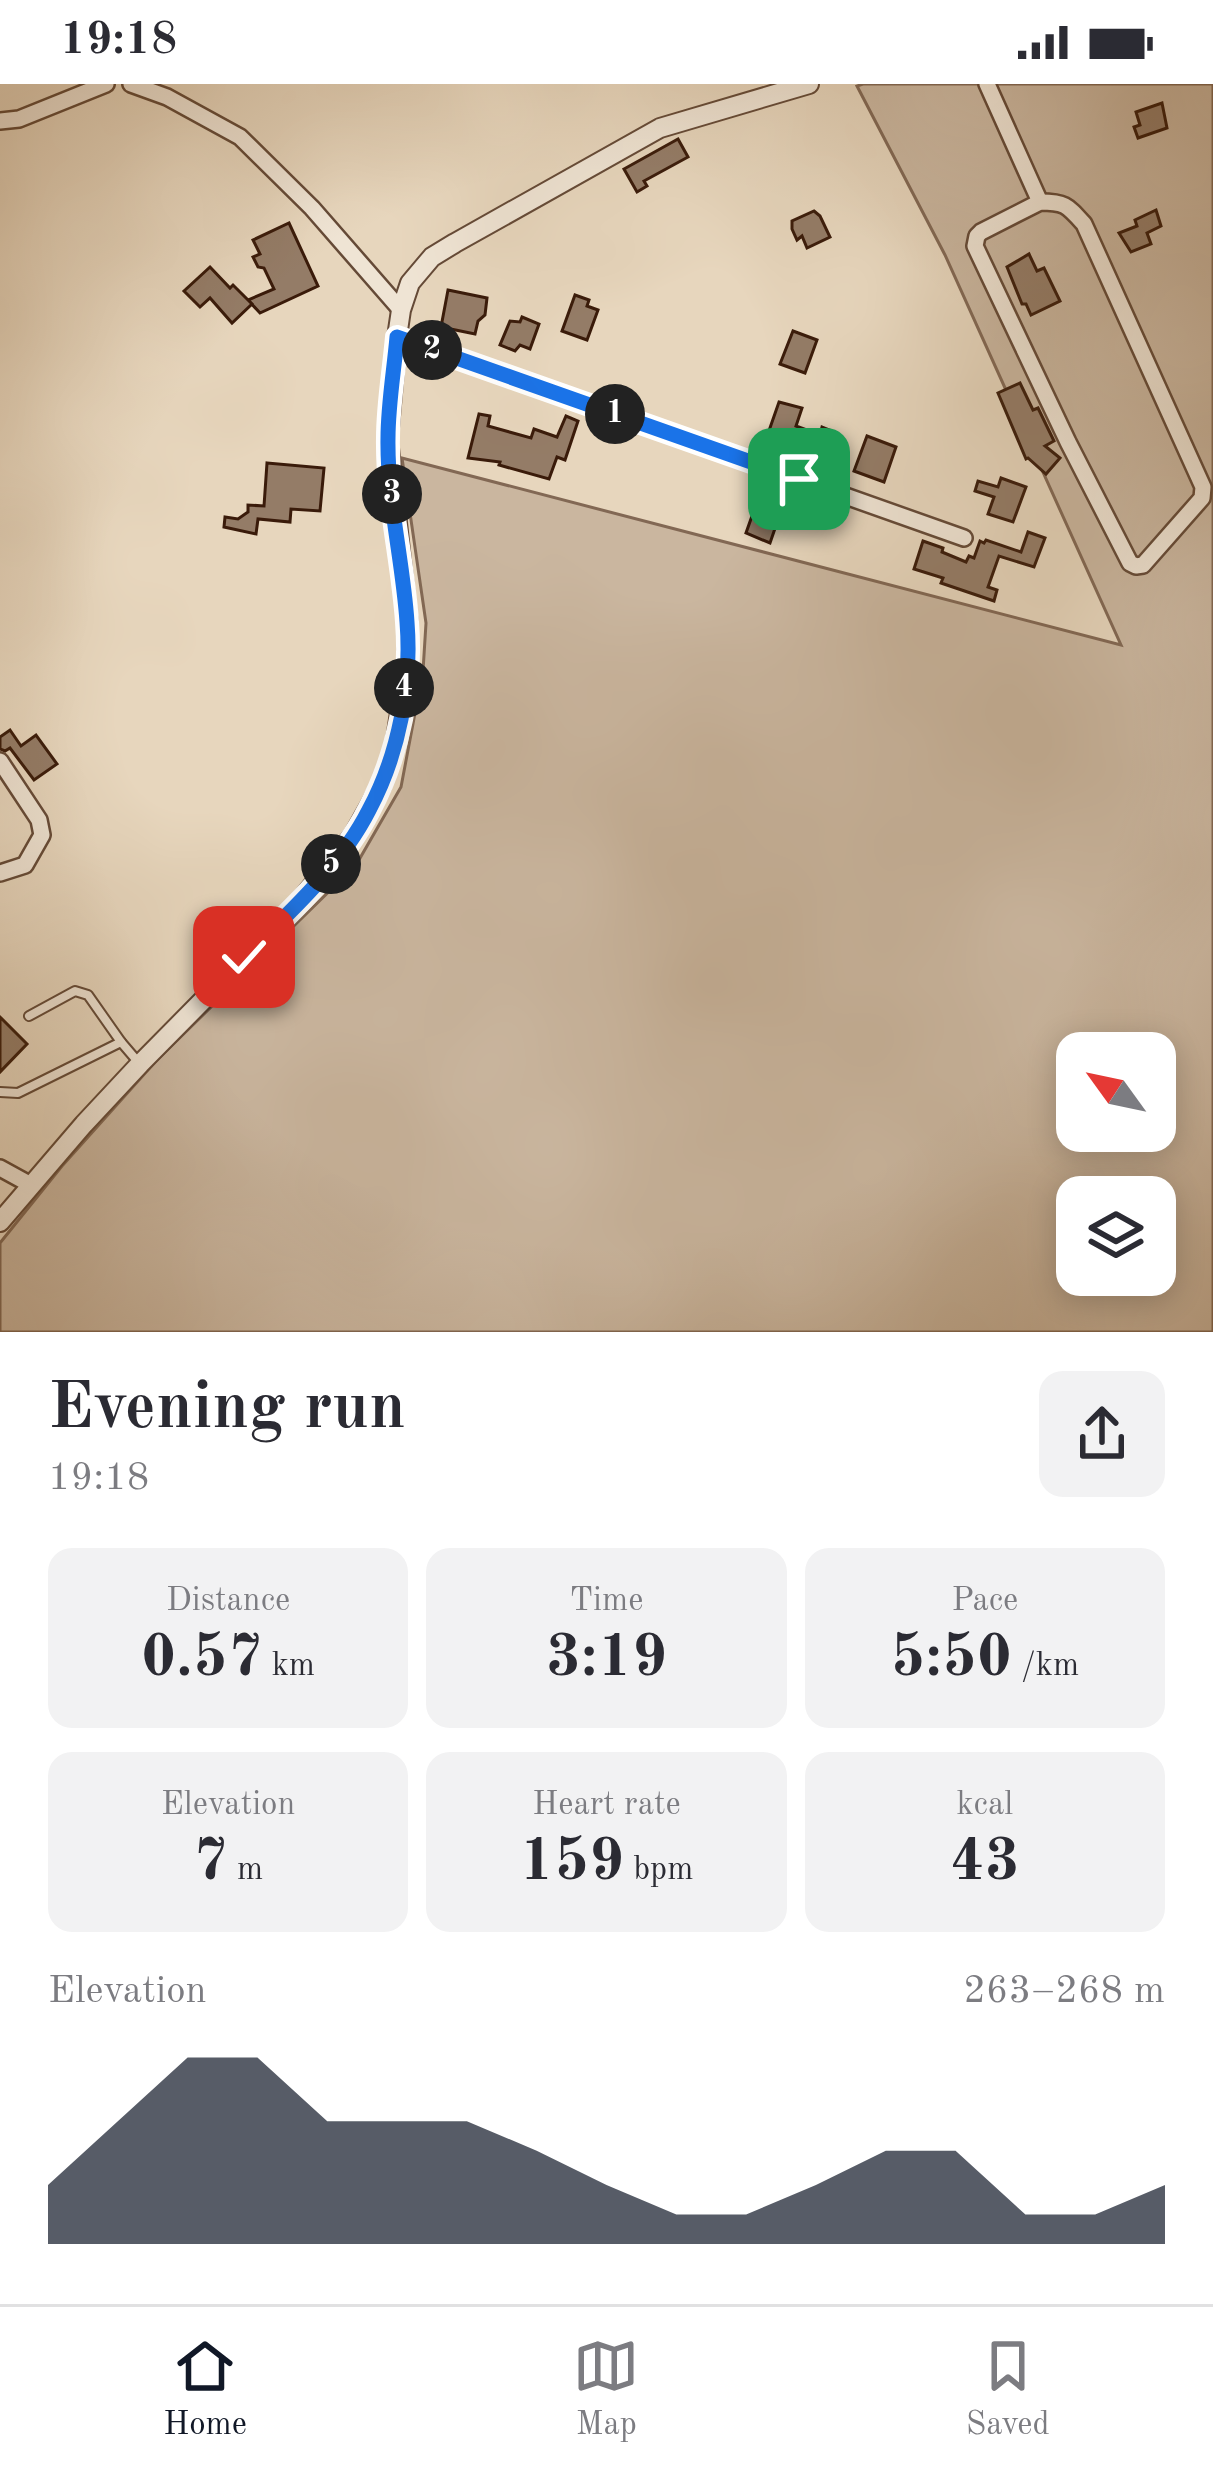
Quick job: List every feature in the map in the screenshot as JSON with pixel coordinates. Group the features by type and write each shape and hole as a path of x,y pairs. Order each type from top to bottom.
{"street":[{"path":"0,121 19,119 106,84"},
{"path":"131,84 167,97 240,136 312,208 401,310"},
{"path":"0,1222 140,1064 297,904 368,812 395,746 407,665 408,625 388,439 397,337 410,284 432,257 660,128 809,84"},
{"path":"987,84 1040,202"},
{"path":"1040,202 1067,205 1084,224 1203,487 1202,498 1143,565 1130,563 975,246 981,232 1040,202"},
{"path":"397,337 964,538"},
{"path":"0,761 39,820 42,835 25,865 0,873"},
{"path":"0,1168 31,1185"}],"lane":[{"path":"29,1016 82,991 140,1064"},
{"path":"0,1092 18,1093 121,1042"}],"shaded area":[{"path":"1213,84 1213,1332 0,1332 0,1243 156,1061 356,865 401,787 423,671 426,623 402,458 1121,645 945,255 857,86"}],"building":[{"path":"1162,103 1167,128 1138,138 1136,112"},
{"path":"678,139 688,157 644,181 647,186 637,192 624,169"},
{"path":"1156,210 1161,226 1147,233 1151,244 1131,252 1119,233"},
{"path":"814,211 830,237 807,248 802,236 797,240 792,221"},
{"path":"289,223 318,286 260,313 248,300 274,289 253,257 260,254 253,240"},
{"path":"1029,254 1037,271 1044,268 1060,301 1031,315 1007,267"},
{"path":"210,267 252,304 232,323 210,298 200,307 184,291"},
{"path":"448,290 487,298 475,334 441,327"},
{"path":"575,295 598,310 587,340 562,331"},
{"path":"522,317 539,324 530,349 520,345 515,351 500,345 510,321 520,322"},
{"path":"793,331 817,340 805,373 780,364"},
{"path":"1020,383 1054,441 1045,446 1060,458 1046,474 1026,459 998,393"},
{"path":"779,402 802,408 796,426 820,435 822,427 837,433 824,471 811,466 814,459 764,445"},
{"path":"479,414 490,416 488,426 531,438 534,429 557,437 566,416 578,421 565,460 557,457 549,479 500,462 468,458"},
{"path":"867,436 896,447 884,482 854,471"},
{"path":"267,463 324,468 320,511 291,509 290,522 258,519 256,534 224,527 225,517 238,519 248,512 248,505 264,506"},
{"path":"1001,478 1026,487 1013,522 988,514 994,497 975,491 978,481 998,487"},
{"path":"757,488 774,494 770,507 781,511 770,543 746,533"},
{"path":"1028,532 1045,538 1034,567 999,556 988,587 997,590 994,601 914,569 923,541 966,562 969,556 974,558 980,541 1021,552"},
{"path":"10,730 21,746 36,735 57,764 34,780 10,748 0,749 0,737"},
{"path":"0,1017 27,1044 0,1072"}],"route":[{"path":"244,957 297,904 353,836 395,746 408,625 388,439 397,337 799,479"}]}
